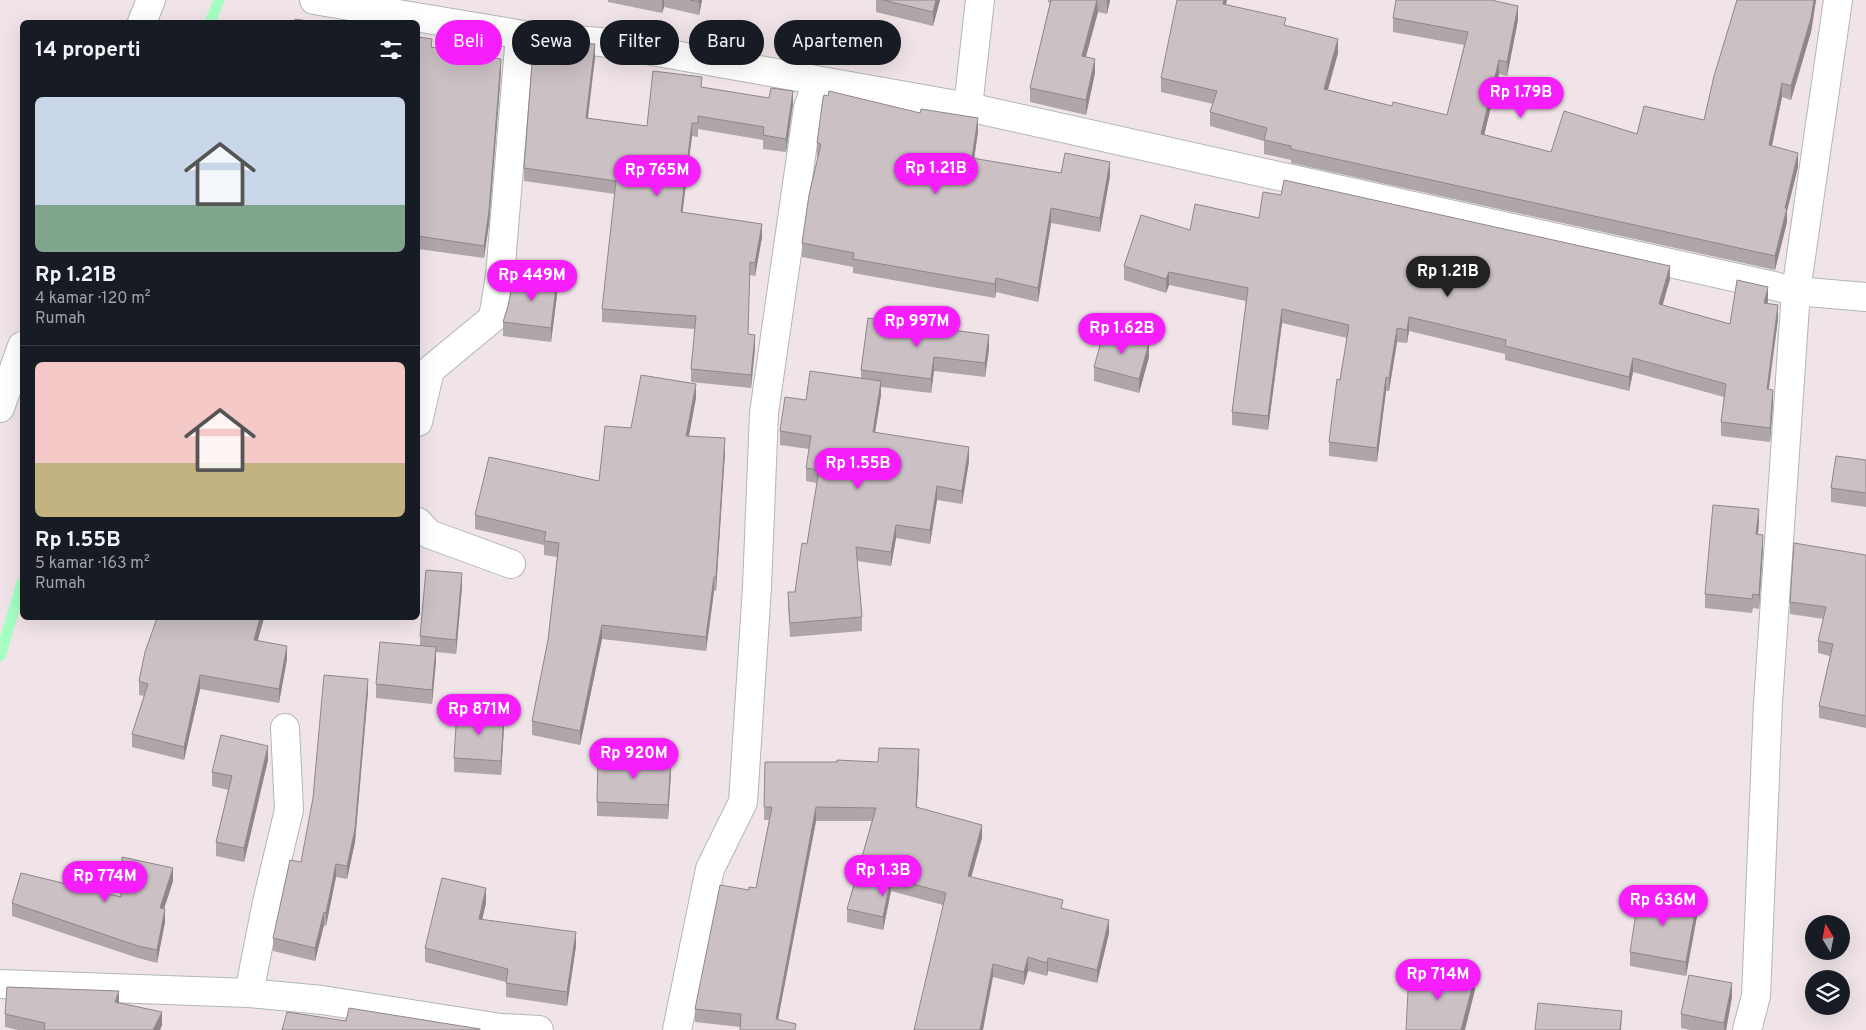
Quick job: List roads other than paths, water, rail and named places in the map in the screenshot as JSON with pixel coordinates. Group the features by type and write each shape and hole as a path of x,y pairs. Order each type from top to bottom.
{"street":[{"path":"143,20 151,0"},
{"path":"314,0 512,34"},
{"path":"968,108 980,0"},
{"path":"1747,1030 1756,996 1768,703 1796,291 1838,0"},
{"path":"590,41 968,108 1796,291 1866,297"},
{"path":"420,413 430,370 493,318 500,276 518,65"},
{"path":"677,1030 710,869 743,802 757,587 764,413 808,108 817,81"},
{"path":"0,408 20,352"},
{"path":"420,524 429,534 511,564"},
{"path":"249,993 267,902 289,810 285,728"},
{"path":"0,984 249,993 322,1000 501,1028 539,1030"}],"waterway":[{"path":"211,20 219,0"},
{"path":"0,656 20,590"}]}
